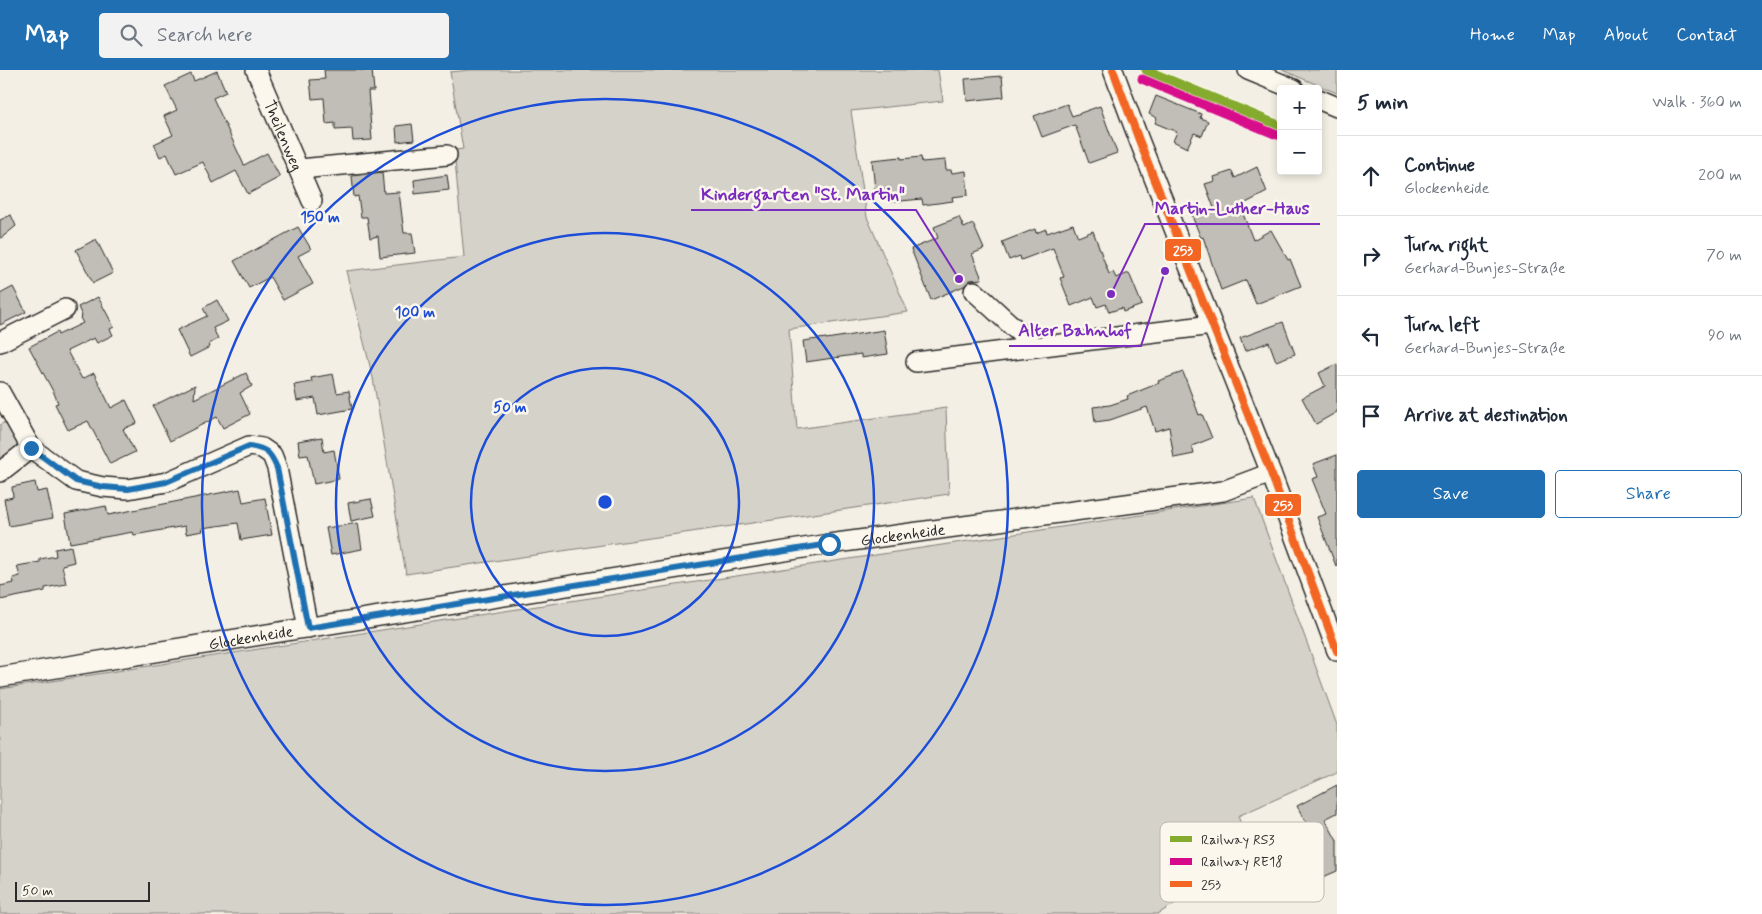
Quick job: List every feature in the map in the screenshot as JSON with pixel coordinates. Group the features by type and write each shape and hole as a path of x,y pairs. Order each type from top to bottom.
{"street":[{"name":"Theilenweg","path":"256,70 300,169 312,201"},
{"path":"1113,70 1270,472 1337,651"},
{"path":"1248,70 1284,85"},
{"path":"1322,100 1337,106"},
{"path":"300,169 448,155"},
{"path":"974,292 1035,347"},
{"path":"0,342 65,310"},
{"path":"916,362 1212,325"},
{"path":"0,392 31,448 76,481 103,487 128,489 166,482 249,446 262,448 272,455 277,468 308,628"},
{"path":"0,472 31,448"},
{"name":"Glockenheide","path":"0,677 829,544 1223,491 1270,472"}],"shaded area":[{"path":"470,70 938,70 943,101 851,111 867,217 908,312 789,329 797,429 946,408 949,494 406,574 373,378 346,271 464,257 454,150 463,149 450,72"},
{"path":"1282,70 1337,70 1337,93 1322,87 1322,85"},
{"path":"5,422 17,443 16,451 0,465 0,425"},
{"path":"1254,498 1337,725 1337,772 1238,816 1240,822 1160,822 1160,902 1177,902 1158,914 0,914 0,689"}],"building":[{"path":"324,70 372,70 374,91 368,91 372,140 353,141 352,129 335,130 335,123 326,124 324,98 312,99 310,80 325,79"},
{"path":"217,71 226,92 213,98 244,165 267,153 280,177 248,194 236,171 213,183 203,162 176,174 167,154 160,157 154,144 173,135 164,116 177,110 165,86 191,74 194,81"},
{"path":"1002,76 1004,97 967,101 965,79"},
{"path":"1156,96 1201,114 1200,118 1208,121 1202,136 1194,133 1187,148 1173,141 1177,132 1155,123 1157,118 1149,114"},
{"path":"1067,104 1072,116 1100,106 1117,153 1089,163 1075,125 1042,137 1034,116"},
{"path":"412,124 414,140 397,142 396,126"},
{"path":"901,157 901,159 921,157 922,162 945,160 946,170 951,170 952,173 966,171 968,195 952,197 953,201 923,205 922,199 890,202 889,189 875,190 872,160"},
{"path":"1257,167 1267,192 1240,206 1253,240 1271,230 1288,260 1290,259 1301,286 1256,304 1246,280 1221,290 1203,237 1201,238 1192,216 1214,208 1205,184 1215,181 1214,177 1232,171 1235,178"},
{"path":"382,172 384,193 399,192 404,233 412,233 415,253 380,257 378,236 370,238 367,217 361,217 358,196 354,197 352,176"},
{"path":"447,175 449,190 415,194 414,180"},
{"path":"11,215 16,226 0,239 0,220"},
{"path":"959,217 964,228 973,224 984,249 972,254 982,279 970,280 964,286 931,300 911,249 938,238 934,227"},
{"path":"1073,224 1078,237 1093,231 1109,274 1113,272 1116,278 1129,273 1142,305 1123,312 1122,308 1109,312 1106,304 1097,307 1093,297 1071,306 1060,278 1064,277 1053,248 1021,260 1020,256 1009,260 1002,242 1035,229 1036,233 1046,229 1047,233"},
{"path":"298,227 311,249 298,256 313,284 283,300 270,277 249,288 234,261"},
{"path":"96,239 113,273 93,283 76,250"},
{"path":"13,287 26,312 0,325 0,294"},
{"path":"98,297 114,327 110,329 113,335 97,343 94,338 67,351 82,379 94,373 111,408 126,400 137,423 123,429 135,452 110,464 88,421 68,430 55,404 58,403 54,393 29,347 57,332 58,335 83,323 78,307"},
{"path":"217,300 228,321 213,328 218,339 209,344 210,347 190,357 177,330 207,316 203,308"},
{"path":"1283,322 1295,354 1276,361 1269,342 1245,351 1240,338"},
{"path":"884,330 888,354 861,358 861,354 806,362 803,341"},
{"path":"1337,364 1337,412 1316,424 1302,398 1325,386 1319,373"},
{"path":"1183,372 1199,415 1202,414 1212,438 1192,446 1194,454 1174,458 1169,427 1155,431 1147,407 1110,420 1095,422 1093,407 1110,405 1128,399 1127,396 1159,383 1158,381"},
{"path":"246,373 252,386 240,393 250,414 223,428 217,417 170,441 153,406 195,385 194,399"},
{"path":"333,374 337,393 349,391 352,409 318,415 315,398 297,401 294,385 312,382 311,378"},
{"path":"322,437 324,452 334,450 339,479 314,484 308,455 300,456 298,441"},
{"path":"1337,455 1336,566 1317,517 1326,514 1312,479 1318,477 1313,464"},
{"path":"35,482 37,492 47,490 53,518 9,526 4,499 13,497 12,487"},
{"path":"240,489 243,502 265,498 272,535 241,540 238,523 202,528 203,531 186,534 185,526 134,535 133,532 70,543 65,514 106,506 108,515"},
{"path":"371,499 375,516 351,521 348,503"},
{"path":"358,523 362,549 331,555 326,528"},
{"path":"71,546 74,562 62,565 66,584 45,588 45,591 0,600 0,586 14,583 13,578 20,576 17,566 40,562 40,559 56,556 55,549"},
{"path":"1337,785 1337,813 1325,819 1337,841 1337,871 1324,877 1324,822 1306,822 1297,806"}],"rail line":[{"name":"RS3","path":"1146,70 1277,124"},
{"name":"RE18","path":"1142,79 1277,135"}],"transit line":[{"name":"253","path":"1113,70 1271,473 1337,651"}],"place":[{"name":"Alter Bahnhof","path":"1165,271"},
{"name":"Kindergarten \"St. Martin\"","path":"959,279"},
{"name":"Martin-Luther-Haus","path":"1111,294"}],"route":[{"path":"31,448 76,481 103,487 128,489 166,482 249,446 262,448 272,455 277,468 288,516 308,628 829,544"}]}
